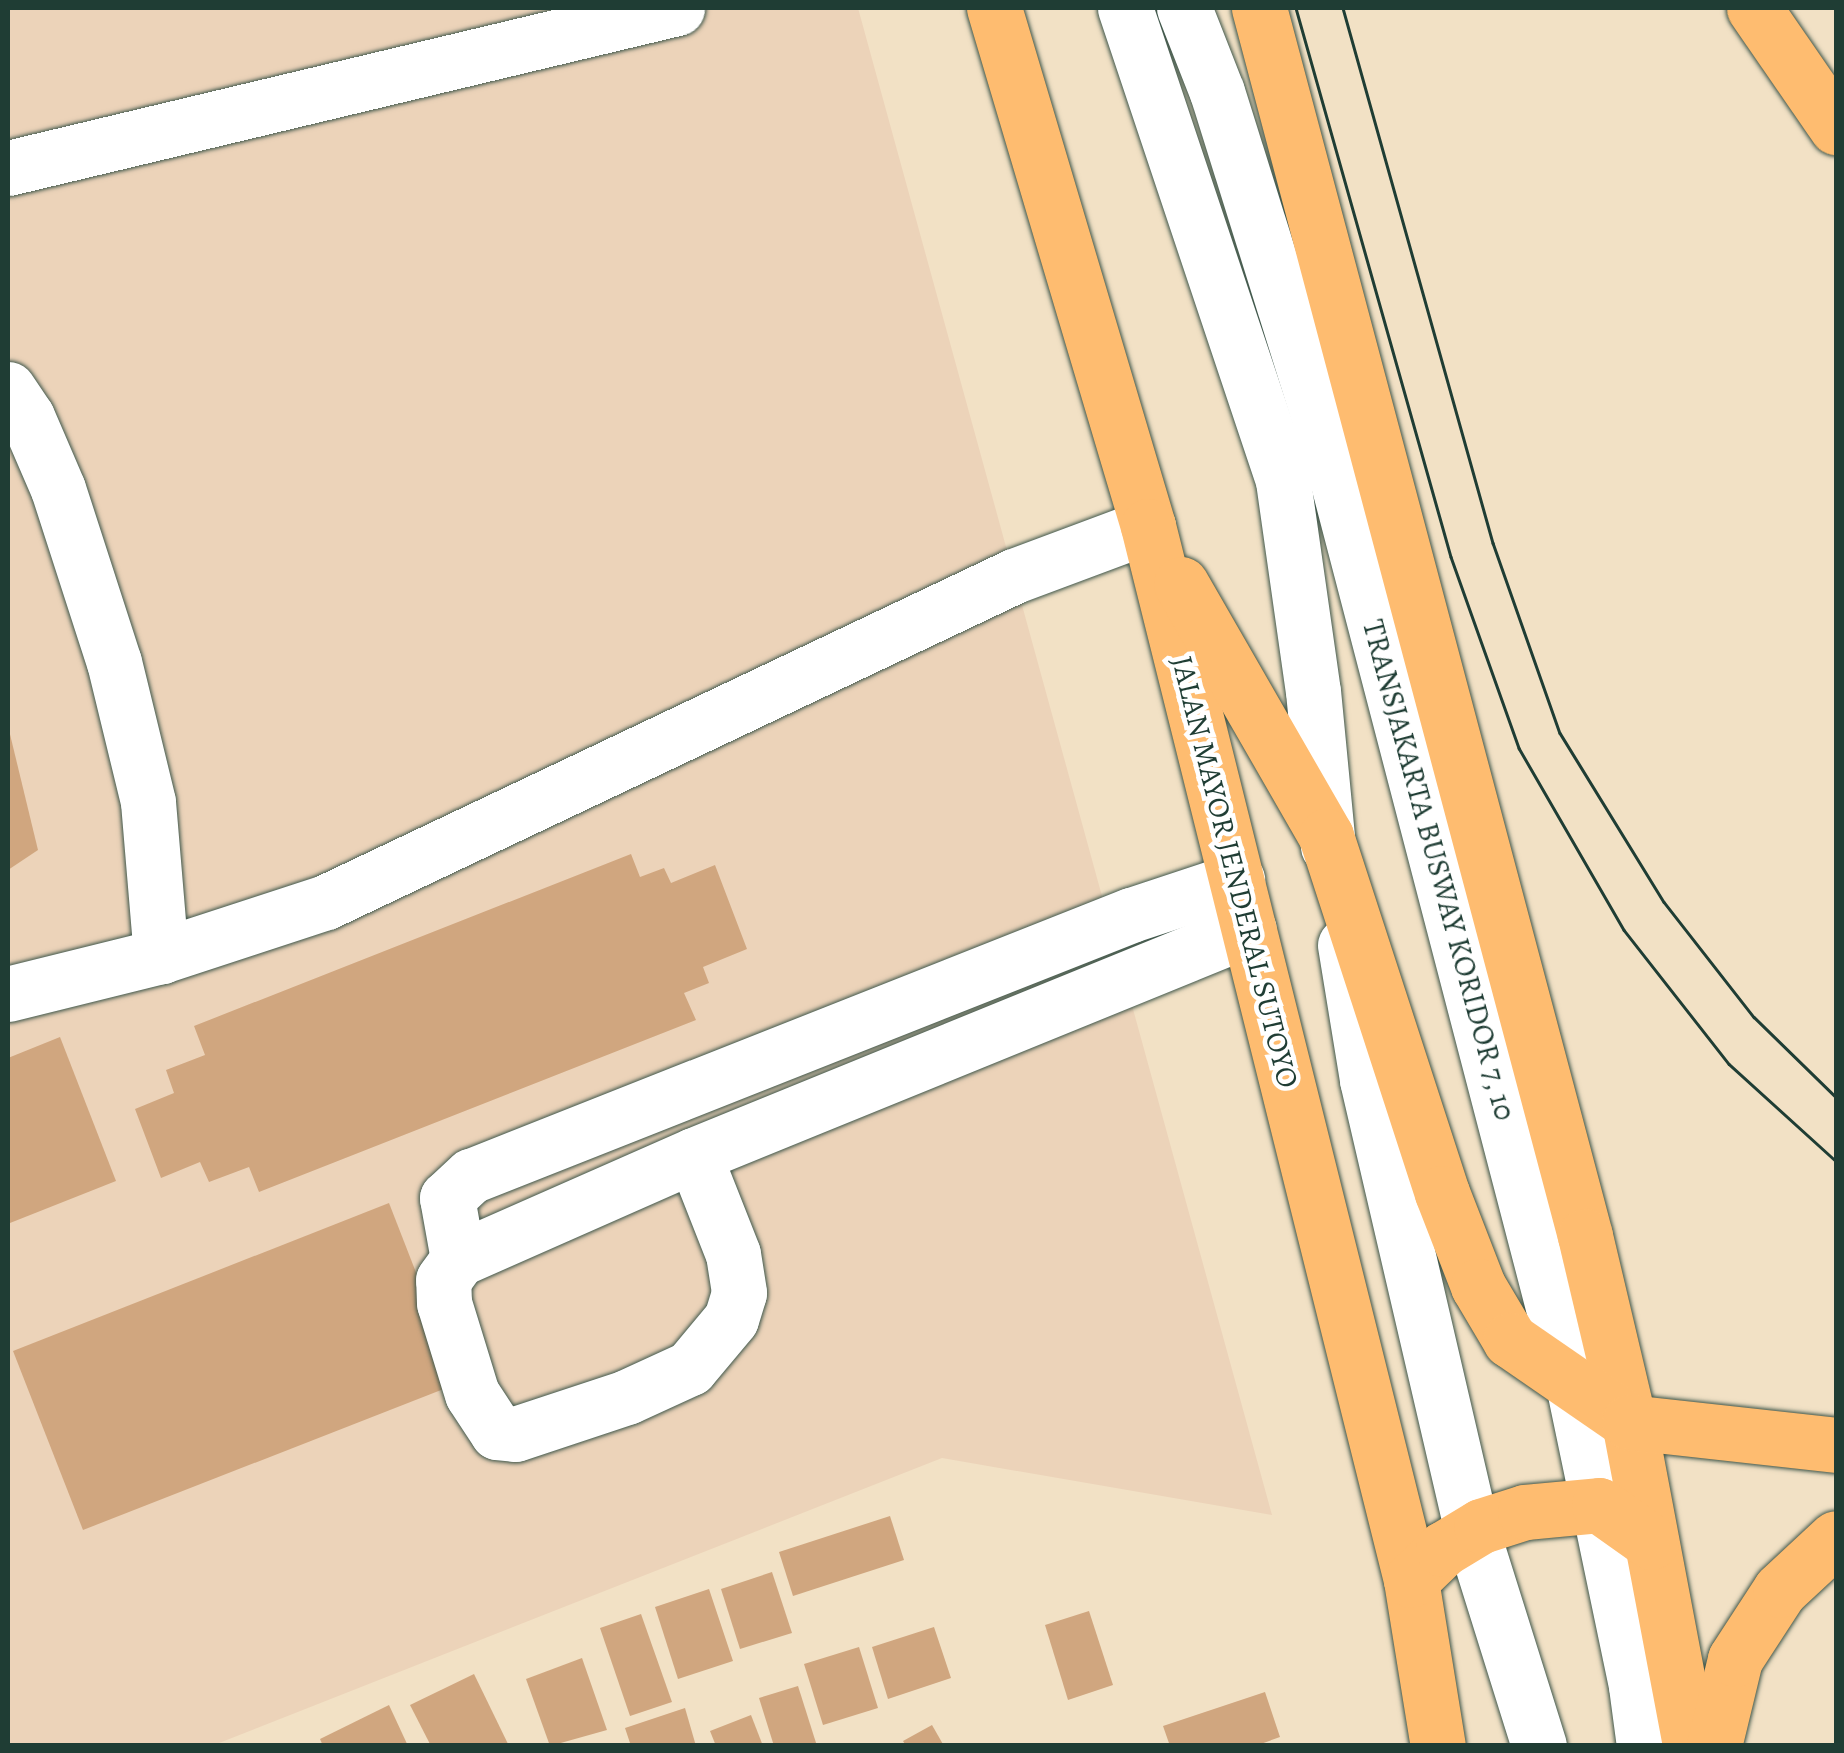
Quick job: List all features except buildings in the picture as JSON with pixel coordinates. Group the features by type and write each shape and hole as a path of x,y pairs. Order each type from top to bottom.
{"highway":[{"name":"JALAN MAYOR JENDERAL SUTOYO","path":"994,8 1148,526 1411,1580 1438,1746"},
{"path":"1260,8 1586,1236 1629,1422 1690,1746"},
{"path":"1754,8 1836,127"},
{"path":"1148,526 1326,836 1442,1193 1478,1286 1510,1340 1629,1422 1836,1445"},
{"path":"1411,1580 1442,1549 1472,1532 1525,1512 1599,1504 1650,1542"},
{"path":"1714,1746 1735,1660 1780,1590 1836,1538"}],"lane":[{"path":"8,168 565,20 677,8"},
{"path":"1124,8 1283,481 1312,691 1326,836 1367,1080 1472,1532 1539,1746"},
{"name":"TRANSJAKARTA BUSWAY KORIDOR 7, 10","path":"1184,8 1217,92 1331,456 1573,1384 1644,1746"},
{"path":"8,389 27,416 58,489 114,662 148,802 160,956"},
{"path":"8,994 160,956 326,902 1014,576 1148,526"},
{"path":"694,1154 732,1254 739,1293 732,1319 690,1368 627,1396 515,1434 497,1432 472,1394 444,1302 443,1280 458,1259 1243,904"},
{"path":"458,1259 447,1198 471,1176 1118,920 1243,904"}],"shaded area":[{"path":"8,8 858,8 1272,1515 942,1458 214,1745 8,1746"}],"tram line":[{"path":"1296,8 1451,557 1519,748 1624,930 1729,1064 1836,1161"},
{"path":"1343,8 1493,543 1560,733 1664,902 1754,1017 1836,1097"}]}
